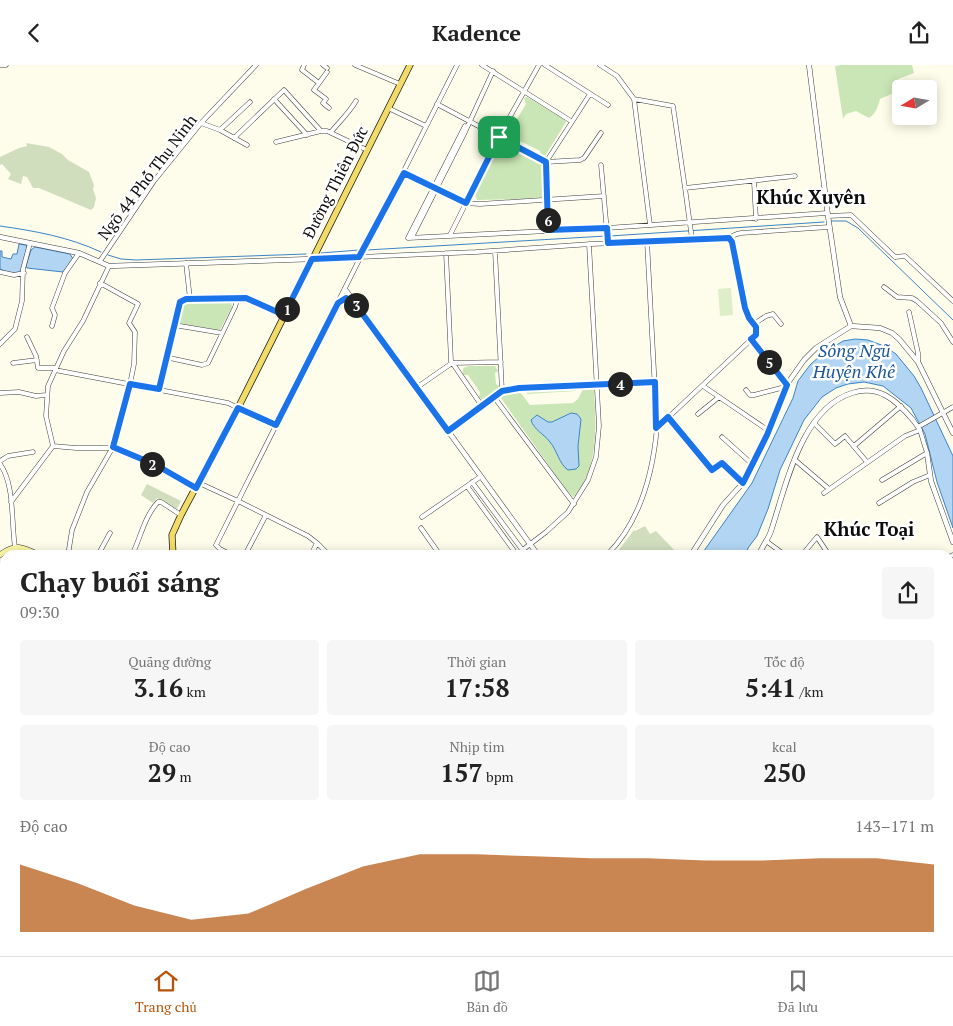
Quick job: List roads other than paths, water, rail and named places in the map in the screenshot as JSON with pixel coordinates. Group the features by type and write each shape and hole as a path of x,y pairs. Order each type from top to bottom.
{"main road":[{"name":"Đường Thiên Đức","path":"173,550 172,535 181,515 238,408 410,65"},
{"path":"8,550 15,547 30,550"}],"street":[{"path":"0,65 6,65"},
{"name":"Ngõ 44 Phố Thụ Ninh","path":"100,261 154,181 201,123 256,65"},
{"path":"304,65 302,70 319,83"},
{"path":"222,550 216,545 457,65"},
{"path":"482,65 571,121"},
{"path":"450,235 499,137 539,65"},
{"path":"545,65 608,105"},
{"path":"600,65 617,76 634,99 650,225"},
{"path":"809,65 828,220 840,297 851,326"},
{"path":"358,66 400,84"},
{"path":"326,68 314,90 326,99 323,103 329,108"},
{"path":"493,71 410,237 607,229 756,219 828,220"},
{"path":"234,138 284,90 321,131"},
{"path":"548,230 546,162 590,94"},
{"path":"274,99 307,135"},
{"path":"634,99 673,106 692,237"},
{"path":"220,130 250,101"},
{"path":"331,132 337,123 348,114 356,101"},
{"path":"437,105 546,162 580,160 584,158 601,133"},
{"path":"388,108 426,126"},
{"path":"201,123 220,130 247,145"},
{"path":"276,142 321,131 331,132 367,150"},
{"path":"601,165 608,241"},
{"path":"404,173 466,203 480,204 604,196"},
{"path":"685,188 754,182 794,176"},
{"path":"754,182 756,219"},
{"path":"0,237 80,253 109,266 495,251 608,241 647,241 692,237 729,238 741,233 850,215 895,257 905,256 953,301"},
{"path":"656,428 756,335 756,327 749,318 745,308 733,246 729,238"},
{"path":"611,550 633,520 642,498 650,474 656,428 647,241"},
{"path":"0,344 15,329 22,301 23,269 30,243"},
{"path":"472,482 522,550 564,517 574,504 592,471 598,447 599,426 589,244"},
{"path":"495,251 502,391"},
{"path":"52,326 55,315 52,308 54,301 61,288 65,273 80,253"},
{"path":"446,253 450,354 452,363 482,406"},
{"path":"186,263 190,299"},
{"path":"11,502 53,445 46,416 48,386 64,351 82,321 109,266"},
{"path":"0,272 14,275 24,273"},
{"path":"69,550 72,530 87,492 113,447 134,364 136,332 129,323 138,304 100,283"},
{"path":"884,287 897,297 912,298 917,301 941,323 953,342"},
{"path":"345,289 534,550"},
{"path":"166,357 206,364 210,361 238,297"},
{"path":"159,389 180,302 190,299 238,297 252,300 284,315"},
{"path":"338,303 346,298 353,301"},
{"path":"909,312 918,353 918,362"},
{"path":"754,324 766,315 773,314 781,324"},
{"path":"174,325 222,333"},
{"path":"694,550 723,505 743,483 768,431 786,386 804,360 816,348 851,326 873,327 892,333 899,339 918,362 953,433"},
{"path":"27,337 37,360 38,368 56,369 223,401 276,425"},
{"path":"751,339 786,386"},
{"path":"13,363 37,360"},
{"path":"416,388 452,363 501,362"},
{"path":"448,431 502,391 519,388 655,382"},
{"path":"702,386 768,431"},
{"path":"746,390 750,395 754,395 786,386"},
{"path":"762,550 770,534 788,475 814,423 832,402 844,395 861,390 876,391 888,395 913,420 926,453 933,490 953,542"},
{"path":"0,393 19,392 36,396 46,395"},
{"path":"494,397 574,504"},
{"path":"698,414 720,397"},
{"path":"854,446 901,406"},
{"path":"824,493 905,436 953,407"},
{"path":"668,417 712,470 722,463 743,483"},
{"path":"814,423 835,444 845,436 866,462"},
{"path":"722,437 752,463"},
{"path":"53,445 76,448 113,447 238,501 317,543 324,550"},
{"path":"15,547 6,472 0,462 8,455 33,452"},
{"path":"882,481 926,453"},
{"path":"795,460 829,489"},
{"path":"879,503 913,482 930,475"},
{"path":"422,517 480,477"},
{"path":"467,486 512,550"},
{"path":"135,550 143,525 158,502 181,515"},
{"path":"248,550 266,515"},
{"path":"421,528 436,550"},
{"path":"101,550 110,533"},
{"path":"806,550 817,537 826,550"},
{"path":"766,541 779,550"},
{"path":"314,550 317,543"}],"water":[{"path":"19,244 26,245 27,248 21,271 13,273 0,269 0,251 2,251 2,257 11,259 13,254 17,254"},
{"path":"35,247 70,254 73,259 63,272 27,268 31,250"},
{"name":"Sông Ngũ Huyện Khê","path":"855,339 868,340 884,346 896,354 914,376 953,456 953,528 937,482 925,434 911,408 883,386 864,382 836,388 822,397 804,420 780,470 768,509 757,536 747,550 705,550 752,483 793,398 798,381 810,365 822,354 843,341"},
{"path":"571,413 577,414 581,419 578,446 579,466 576,469 568,470 562,464 548,439 534,427 531,420 537,415 548,422 552,422"}],"waterway":[{"path":"831,221 846,221 858,228 953,320"},
{"path":"610,236 824,222"},
{"path":"0,226 52,235 77,242 101,252"},
{"path":"367,250 606,236"},
{"path":"321,253 359,250"},
{"path":"108,255 121,259 136,260 306,254"}],"district":[{"name":"Khúc Xuyên","path":"811,197"},
{"name":"Khúc Toại","path":"869,529"}]}
